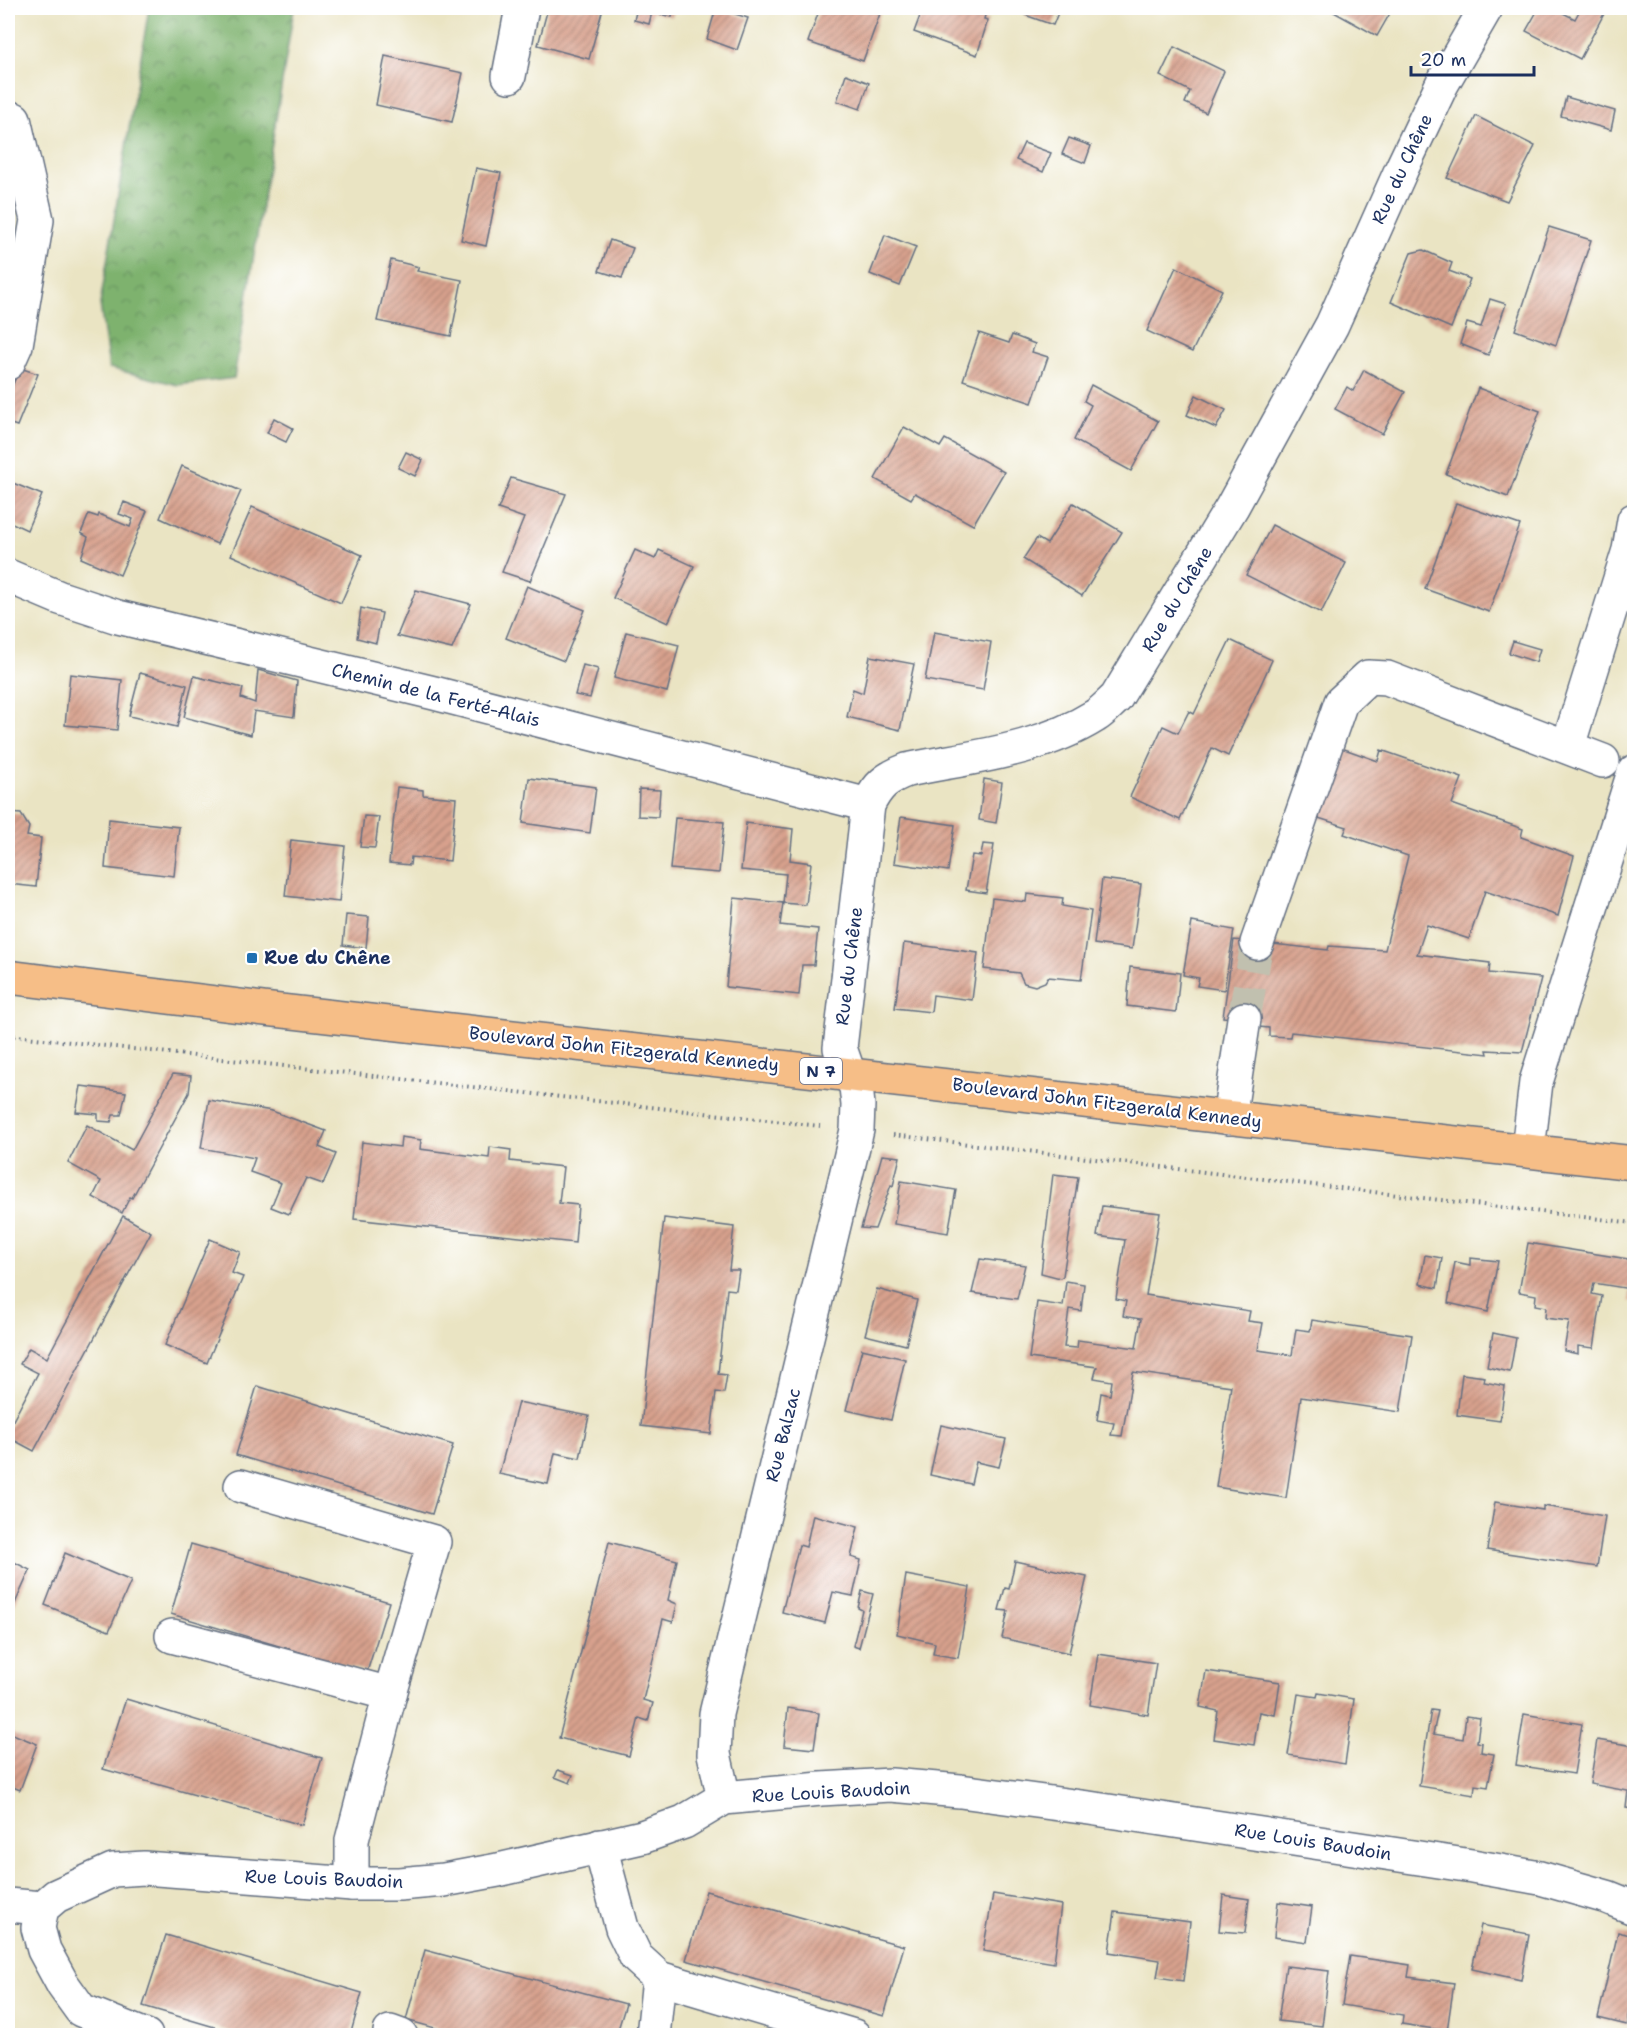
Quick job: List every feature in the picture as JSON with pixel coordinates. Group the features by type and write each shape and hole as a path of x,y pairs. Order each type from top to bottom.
{"main road":[{"name":"Boulevard John Fitzgerald Kennedy","path":"8,977 264,1009 1635,1162"}],"street":[{"path":"509,75 522,8"},
{"name":"Rue du Chêne","path":"849,1074 840,1048 842,1022 868,805 876,790 890,777 907,770 1041,741 1072,729 1097,715 1116,698 1232,507 1332,325 1437,94 1486,8"},
{"path":"8,363 16,345 37,220 14,119"},
{"path":"1568,746 1629,550 1635,520"},
{"name":"Chemin de la Ferté-Alais","path":"8,576 60,598 118,617 434,693 868,805"},
{"path":"1257,943 1341,702 1368,677 1387,678 1603,761"},
{"path":"1528,1150 1536,1082 1635,772"},
{"path":"1229,1118 1244,1019"},
{"name":"Rue Balzac","path":"724,1798 714,1754 716,1714 857,1130 856,1087 849,1074"},
{"path":"241,1486 434,1542 390,1694 352,1839 352,1884"},
{"path":"172,1636 390,1694"},
{"name":"Rue Louis Baudoin","path":"42,1908 57,1896 113,1870 144,1868 352,1884 399,1884 444,1880 642,1837 684,1822 724,1798 891,1785 960,1791 1198,1823 1540,1878 1607,1897 1635,1908"},
{"path":"600,1846 622,1928 636,1957 659,1978 854,2036"},
{"path":"8,1905 42,1908 38,1928 44,1950 63,1985 81,2010 146,2036"},
{"path":"653,2036 659,1978"}],"green space":[{"path":"149,8 294,8 234,378 178,385 109,368 100,304"}],"building":[{"path":"548,8 603,8 589,59 538,45"},
{"path":"637,8 675,8 672,17 652,12 649,24 634,20"},
{"path":"716,8 748,18 737,50 707,39"},
{"path":"820,8 882,8 863,61 808,42"},
{"path":"923,8 987,8 984,19 988,20 977,55 914,32"},
{"path":"1027,8 1060,8 1053,25 1025,15"},
{"path":"1334,8 1393,8 1377,36 1332,11"},
{"path":"1539,8 1553,8 1575,19 1581,8 1607,8 1580,59 1526,31"},
{"path":"1174,47 1224,71 1206,113 1185,103 1190,91 1160,76"},
{"path":"385,56 463,73 452,122 376,105"},
{"path":"846,74 869,83 860,109 837,101"},
{"path":"1566,97 1615,111 1611,130 1561,116"},
{"path":"1476,116 1535,146 1507,201 1447,178"},
{"path":"1069,138 1091,146 1085,163 1062,154"},
{"path":"1024,143 1051,153 1043,172 1016,160"},
{"path":"476,168 501,173 486,246 461,240"},
{"path":"1549,227 1591,240 1556,345 1515,330"},
{"path":"885,235 916,247 900,286 870,274"},
{"path":"610,240 633,248 622,278 599,271"},
{"path":"1423,250 1452,263 1449,271 1470,279 1451,328 1391,302 1411,253"},
{"path":"391,260 419,267 417,271 462,280 451,336 377,321"},
{"path":"1176,267 1222,290 1192,352 1147,331"},
{"path":"1490,299 1506,304 1488,355 1460,344 1467,323 1481,327"},
{"path":"979,333 1009,343 1012,335 1035,344 1032,352 1048,357 1032,403 963,380"},
{"path":"20,368 38,374 17,426 8,423 8,396"},
{"path":"1364,370 1405,392 1382,434 1335,409 1347,387 1353,391"},
{"path":"1091,385 1158,421 1131,471 1074,440 1091,405 1084,401"},
{"path":"1478,388 1540,411 1508,497 1446,474"},
{"path":"1196,395 1226,410 1216,428 1187,415"},
{"path":"274,418 293,428 286,442 267,433"},
{"path":"904,427 940,447 945,439 1004,472 973,525 915,493 911,499 875,479"},
{"path":"406,452 423,460 415,476 398,468"},
{"path":"182,466 241,491 217,544 160,518"},
{"path":"511,478 566,494 530,581 502,572 524,518 498,509"},
{"path":"8,481 42,495 27,530 8,521"},
{"path":"124,502 147,511 120,575 81,558 88,537 81,533 89,514 98,517 99,514 130,527 133,519 119,514"},
{"path":"1073,503 1122,532 1082,596 1023,559 1037,538 1047,544"},
{"path":"1456,503 1520,525 1489,612 1425,589"},
{"path":"252,507 362,555 341,603 231,555"},
{"path":"1272,525 1346,563 1321,613 1246,575"},
{"path":"635,550 655,559 659,550 694,566 668,623 613,598"},
{"path":"527,586 585,610 564,661 506,638"},
{"path":"416,590 471,604 452,649 397,636"},
{"path":"361,608 382,613 376,643 357,638"},
{"path":"626,632 679,645 667,692 614,678"},
{"path":"934,632 991,642 983,690 925,680"},
{"path":"1230,640 1272,660 1228,756 1212,748 1180,820 1130,797 1163,726 1178,733 1189,711 1194,714"},
{"path":"1513,641 1540,649 1536,662 1509,653"},
{"path":"870,656 914,664 900,730 847,717 853,689 863,693"},
{"path":"583,665 598,669 590,698 575,695"},
{"path":"258,670 297,681 294,717 254,711 251,735 184,717 194,676 243,688 241,698 255,703"},
{"path":"140,673 187,685 177,727 129,716"},
{"path":"70,674 122,680 117,730 65,725"},
{"path":"1336,746 1378,761 1381,750 1462,778 1452,804 1523,829 1521,837 1574,856 1558,916 1485,891 1469,939 1427,925 1417,954 1490,963 1489,973 1541,978 1522,1052 1487,1050 1488,1054 1291,1032 1290,1037 1269,1036 1269,1028 1259,1027 1259,1020 1223,1017 1234,940 1328,950 1329,946 1385,950 1408,856 1344,834 1347,827 1312,816"},
{"path":"529,778 596,787 590,833 523,823"},
{"path":"984,779 1002,782 996,823 979,820"},
{"path":"397,787 423,790 423,795 456,798 450,861 411,857 410,865 389,863"},
{"path":"639,789 660,790 658,817 638,816"},
{"path":"8,813 21,814 29,827 27,836 41,838 36,887 8,884"},
{"path":"364,816 379,817 375,848 360,847"},
{"path":"901,817 955,825 948,871 894,863"},
{"path":"675,818 724,822 719,873 670,869"},
{"path":"109,819 179,827 174,876 105,868"},
{"path":"746,823 793,829 790,860 811,863 806,905 783,903 786,874 741,870"},
{"path":"291,840 345,846 339,902 285,896"},
{"path":"983,844 994,845 986,893 966,890 972,855 981,856"},
{"path":"1102,879 1141,884 1132,949 1094,944"},
{"path":"1027,894 1063,898 1062,906 1091,911 1081,980 1048,977 1045,982 1035,986 1024,983 1019,973 984,969 992,898 1026,902"},
{"path":"734,898 783,903 780,925 818,929 814,965 802,965 799,995 726,987"},
{"path":"346,915 369,917 366,948 343,945"},
{"path":"1192,922 1234,930 1224,990 1197,986 1199,978 1183,975"},
{"path":"904,943 978,953 972,1000 933,995 931,1012 895,1008"},
{"path":"1130,967 1180,973 1176,1012 1127,1006"},
{"path":"173,1074 191,1076 189,1093 122,1213 93,1197 101,1181 68,1163 87,1125 132,1150"},
{"path":"81,1086 126,1092 121,1115 113,1115 111,1122 98,1121 98,1114 76,1112"},
{"path":"209,1100 272,1111 326,1131 319,1147 336,1154 323,1184 306,1178 289,1214 271,1207 281,1183 250,1172 255,1158 201,1148"},
{"path":"401,1137 421,1140 420,1149 489,1158 490,1147 511,1150 510,1161 563,1167 559,1203 578,1205 575,1243 354,1219 362,1142 400,1147"},
{"path":"882,1155 900,1157 893,1186 891,1185 875,1229 861,1228"},
{"path":"1053,1174 1078,1177 1063,1276 1060,1278 1041,1273"},
{"path":"901,1181 956,1190 948,1233 894,1224"},
{"path":"1102,1206 1160,1213 1146,1295 1250,1311 1248,1321 1263,1323 1258,1350 1292,1355 1296,1329 1310,1331 1312,1320 1412,1335 1400,1412 1301,1397 1286,1498 1216,1487 1231,1386 1133,1372 1122,1436 1111,1435 1114,1423 1097,1420 1101,1393 1110,1395 1112,1381 1094,1378 1097,1367 1029,1358 1037,1302 1063,1306 1066,1281 1084,1284 1081,1311 1069,1309 1064,1347 1077,1348 1078,1340 1136,1348 1141,1319 1123,1316 1126,1301 1116,1299 1125,1240 1097,1236"},
{"path":"123,1216 151,1232 34,1451 8,1437 8,1430 38,1373 20,1364 29,1348 47,1358"},
{"path":"664,1218 734,1227 729,1270 739,1270 736,1290 727,1289 718,1374 727,1375 724,1393 716,1392 711,1434 641,1426"},
{"path":"210,1239 240,1252 232,1273 243,1277 207,1363 165,1345"},
{"path":"1528,1243 1634,1260 1634,1302 1629,1301 1631,1289 1594,1283 1592,1294 1602,1296 1594,1348 1578,1346 1578,1354 1564,1351 1569,1321 1545,1318 1546,1307 1535,1305 1536,1295 1519,1292"},
{"path":"1425,1255 1442,1258 1437,1288 1420,1284"},
{"path":"1470,1258 1498,1261 1488,1312 1448,1303 1455,1262 1470,1265"},
{"path":"980,1259 1025,1265 1017,1299 972,1293"},
{"path":"877,1289 917,1300 906,1345 865,1335"},
{"path":"1493,1333 1516,1338 1510,1372 1487,1367"},
{"path":"862,1349 905,1359 891,1420 846,1410"},
{"path":"1462,1374 1485,1377 1484,1382 1505,1386 1500,1421 1457,1415"},
{"path":"257,1386 453,1445 432,1514 236,1455"},
{"path":"518,1402 589,1416 580,1458 555,1453 548,1484 499,1474"},
{"path":"941,1425 1006,1439 999,1467 976,1462 971,1484 930,1475"},
{"path":"1495,1502 1543,1510 1543,1506 1605,1516 1597,1567 1487,1550"},
{"path":"813,1515 858,1527 851,1557 861,1560 853,1596 833,1592 825,1623 782,1612 799,1545 806,1547"},
{"path":"609,1542 677,1560 668,1600 677,1604 673,1622 663,1619 643,1700 653,1703 648,1721 639,1718 629,1756 559,1738"},
{"path":"191,1544 389,1602 367,1672 171,1614"},
{"path":"65,1553 131,1581 109,1631 45,1605"},
{"path":"8,1559 30,1570 8,1619"},
{"path":"1015,1561 1087,1577 1069,1653 1002,1638 1008,1611 999,1610 1005,1588 1009,1589"},
{"path":"906,1575 970,1587 958,1658 933,1654 935,1643 897,1634"},
{"path":"862,1591 873,1594 859,1648 853,1646 862,1610 858,1608"},
{"path":"1098,1654 1156,1663 1148,1715 1090,1705"},
{"path":"1206,1671 1280,1682 1275,1715 1259,1712 1254,1745 1214,1739 1218,1711 1200,1707"},
{"path":"1318,1693 1354,1699 1345,1764 1288,1755 1298,1694 1317,1697"},
{"path":"126,1699 322,1758 302,1825 103,1769"},
{"path":"788,1708 819,1713 814,1749 784,1746"},
{"path":"1431,1710 1438,1711 1433,1734 1463,1739 1466,1716 1480,1718 1477,1742 1482,1743 1481,1752 1494,1754 1488,1787 1475,1785 1474,1795 1419,1786"},
{"path":"1524,1714 1582,1724 1574,1774 1516,1765"},
{"path":"8,1732 37,1744 20,1790 8,1785"},
{"path":"1597,1740 1634,1746 1634,1809 1626,1808 1628,1791 1590,1784"},
{"path":"558,1770 573,1775 570,1783 555,1777"},
{"path":"706,1891 904,1946 884,2016 686,1960"},
{"path":"993,1894 1061,1905 1054,1963 983,1951"},
{"path":"1223,1895 1249,1899 1245,1933 1219,1931"},
{"path":"1278,1902 1312,1907 1307,1942 1274,1937"},
{"path":"1115,1912 1190,1922 1183,1981 1157,1977 1160,1960 1109,1952"},
{"path":"1481,1925 1529,1934 1521,1980 1472,1969"},
{"path":"1618,1932 1634,1936 1634,1992 1627,2025 1598,2018"},
{"path":"166,1935 362,1993 350,2036 245,2036 143,2006"},
{"path":"425,1950 626,2004 616,2036 464,2036 406,2020"},
{"path":"1350,1956 1410,1965 1408,1977 1454,1983 1447,2031 1402,2024 1403,2015 1342,2005"},
{"path":"1286,1966 1329,1971 1322,2026 1278,2021"}],"tunnel":[{"path":"1244,1019 1257,943"}],"place":[{"name":"Rue du Chêne","path":"252,958"}]}
